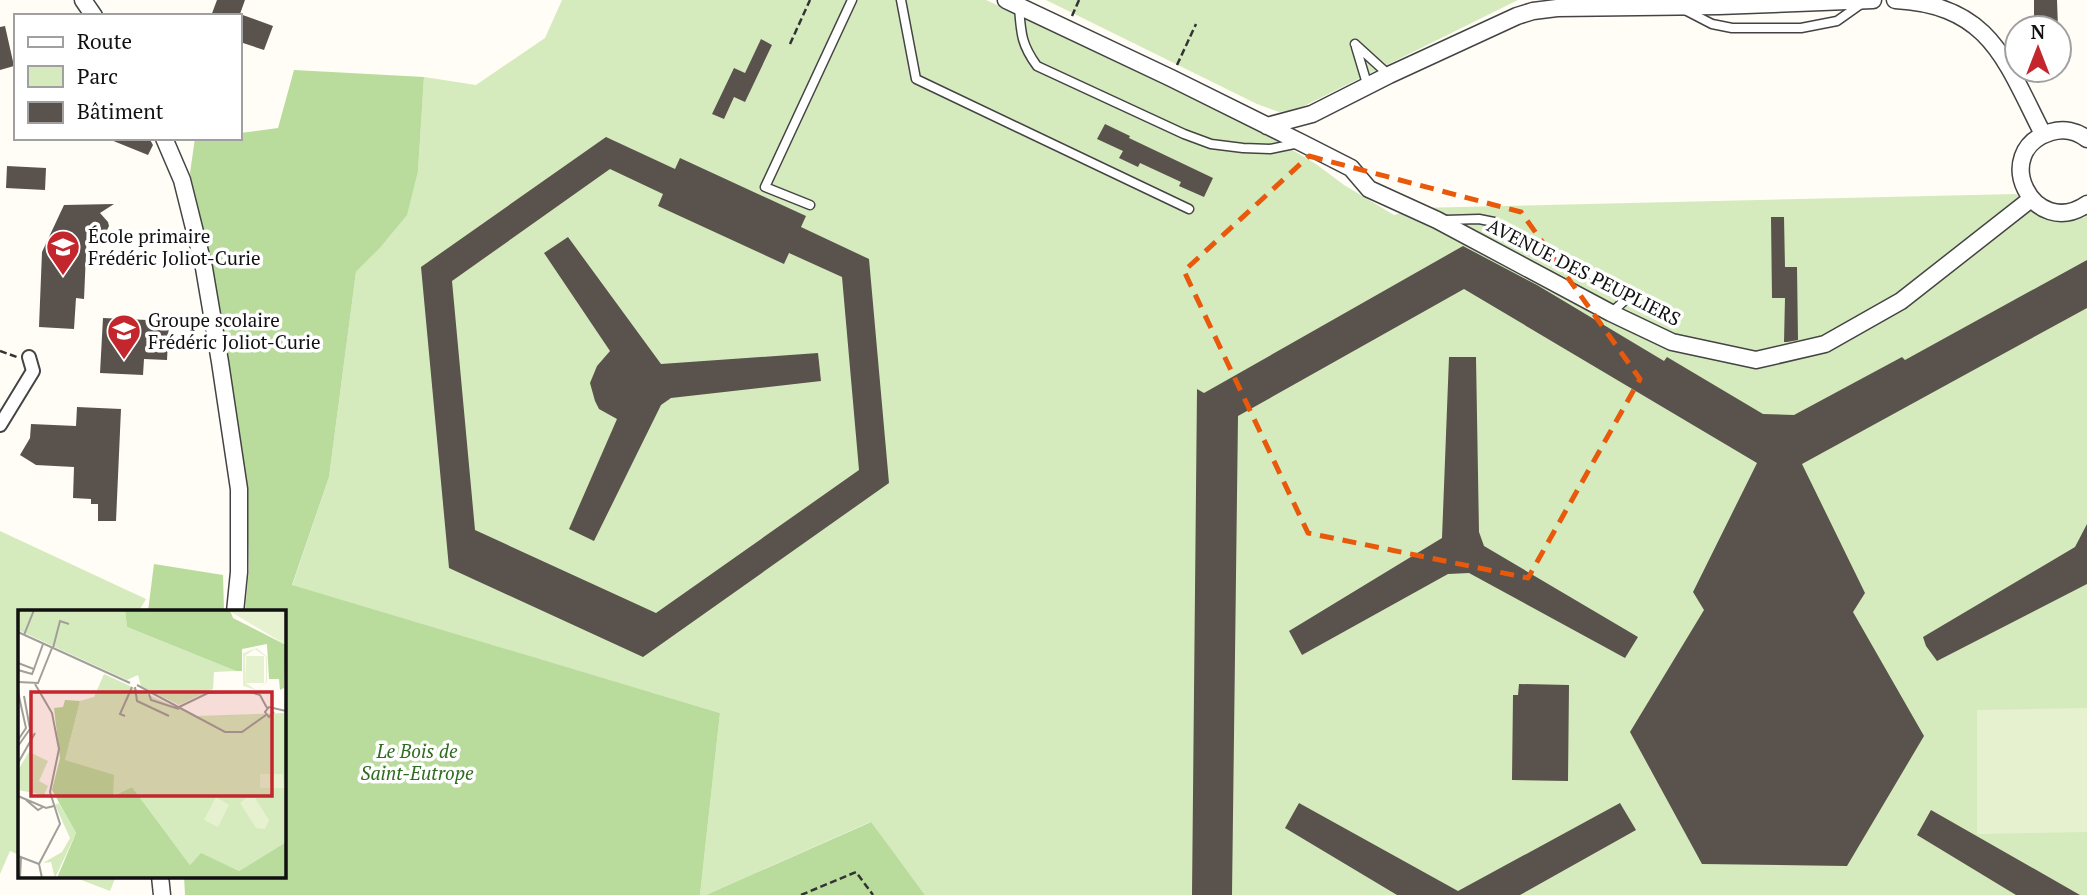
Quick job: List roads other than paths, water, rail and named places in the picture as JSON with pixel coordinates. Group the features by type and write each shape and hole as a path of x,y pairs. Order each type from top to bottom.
{"street":[{"path":"1267,126 1312,114 1389,75 1533,11 1673,3 1873,0"},
{"path":"1895,0 1937,6 1961,16 1978,28 1994,43 2010,66 2043,134"},
{"name":"AVENUE DES PEUPLIERS","path":"1012,3 1302,143 1350,168 1369,189 1437,220 1611,313 1672,342 1756,360 1825,344 1901,300 2031,199"},
{"path":"2087,139 2071,131 2057,130 2043,134 2027,149 2022,159 2021,180 2031,199 2042,208 2056,213 2071,212 2087,204"},
{"path":"165,140 182,180 204,268 239,489 239,572 235,610"},
{"path":"0,425 33,371 29,357"}],"lane":[{"path":"810,205 765,187 852,0"},
{"path":"901,0 916,79 1189,209"},
{"path":"1517,16 1540,0"},
{"path":"1673,3 1712,24 1732,28 1801,28 1837,22 1866,0"},
{"path":"1012,3 1026,52 1037,66 1211,144 1270,149 1302,143"},
{"path":"1368,87 1355,44 1389,75"},
{"path":"1437,220 1479,219 1494,222 1621,291 1623,302 1611,313"}],"place":[{"name":"École primaire Frédéric Joliot-Curie","path":"63,277"},
{"name":"Groupe scolaire Frédéric Joliot-Curie","path":"124,361"}],"park label":[{"name":"Le Bois de Saint-Eutrope","path":"417,762"}]}
